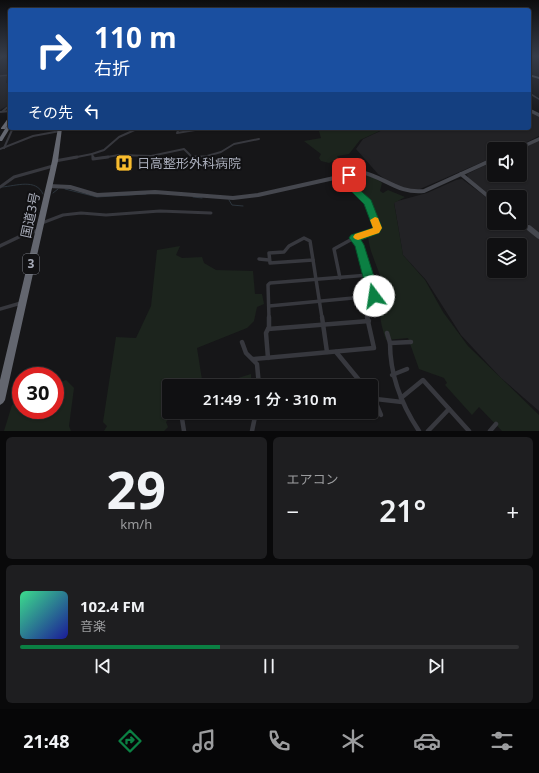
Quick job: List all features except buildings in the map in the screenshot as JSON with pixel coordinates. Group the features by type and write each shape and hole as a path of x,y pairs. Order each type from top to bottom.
{"highway":[{"path":"0,133 8,121"},
{"path":"0,140 8,130"},
{"name":"国道3号","path":"0,400 40,227 60,130"}],"street":[{"path":"0,154 10,130"},
{"path":"2,148 39,134 56,130"},
{"path":"1,186 14,177 54,163 104,150 119,137 135,130"},
{"path":"178,130 177,133 195,130"},
{"path":"92,154 93,159 119,155 151,156 184,149 192,157 199,158 221,152 234,144 259,138"},
{"path":"527,145 539,139"},
{"path":"49,186 70,187 97,195 155,192 233,198 258,195 349,174 368,173 381,179 393,188 412,192 424,191 487,162"},
{"path":"340,278 334,249 354,238 378,228 368,202 350,186 348,182 349,174"},
{"path":"461,174 487,195"},
{"path":"0,246 64,215 81,213 106,215 160,211 211,212"},
{"path":"527,227 539,236"},
{"path":"269,260 269,253 284,252 289,246 304,238 310,241 326,352"},
{"path":"269,306 375,295 359,245 354,238"},
{"path":"259,259 269,260 270,262 313,260"},
{"path":"268,358 266,333 268,329 269,306 268,285 270,283 369,275"},
{"path":"253,359 374,348 363,297"},
{"path":"0,309 23,302"},
{"path":"268,329 369,321"},
{"path":"387,333 390,343 389,356 395,386 419,431"},
{"path":"242,342 246,353 257,364 258,379"},
{"path":"390,343 411,342"},
{"path":"336,352 358,379"},
{"path":"392,375 407,369"},
{"path":"378,398 402,400 423,380 469,431"},
{"path":"378,409 381,415"},
{"path":"428,431 449,409"},
{"path":"182,419 184,431"},
{"path":"252,431 255,419"},
{"path":"490,431 496,424"}],"shaded area":[{"path":"7,76 6,83 8,82 8,105 0,110 0,77"},
{"path":"531,112 539,116 539,136 527,142 487,142 487,160 420,189 409,190 393,185 378,174 356,149 363,139 383,130 531,130"},
{"path":"319,130 382,130 360,140 349,154 337,156 340,160 329,163 321,161 319,158 321,154 304,141 321,138"},
{"path":"539,140 539,233 527,224 527,190 487,190 487,193 468,178 467,174 487,164 487,182 527,182 527,146"},
{"path":"351,175 363,175 379,180 382,183 380,191 383,193 388,190 405,197 394,203 403,255 425,280 443,312 468,346 539,415 539,431 502,431 479,407 472,415 445,385 447,383 444,378 419,369 408,338 386,340 380,313 380,302 383,288 370,248 368,235 378,231 379,228 369,202 352,184"},
{"path":"462,179 487,198 487,230 527,229 539,239 539,411 501,378 461,335 426,280 403,255 394,202 427,193 456,180"},
{"path":"180,246 176,255 182,258 202,257 204,263 216,270 253,271 255,294 262,294 264,304 257,307 254,321 247,328 197,348 202,379 162,379 162,419 168,419 166,422 168,427 164,431 104,431 107,426 103,422 116,337 136,338 151,306 157,250"},
{"path":"251,374 251,379 235,379"},
{"path":"66,380 74,388 69,426 71,431 4,431 12,405 12,419 64,419 64,381"}],"waterway":[{"path":"2,187 31,184 40,189 43,194"},
{"path":"53,193 58,189"},
{"path":"65,189 97,197 146,194"},
{"path":"193,197 202,198"},
{"path":"229,200 232,205 243,206"}],"slow traffic":[{"path":"358,237 376,230 378,228 375,220"}],"place":[{"name":"日高整形外科病院","path":"124,163"}],"route":[{"path":"349,175 348,182 350,186 368,202 378,228 354,238 359,245 375,295 374,296"}]}
